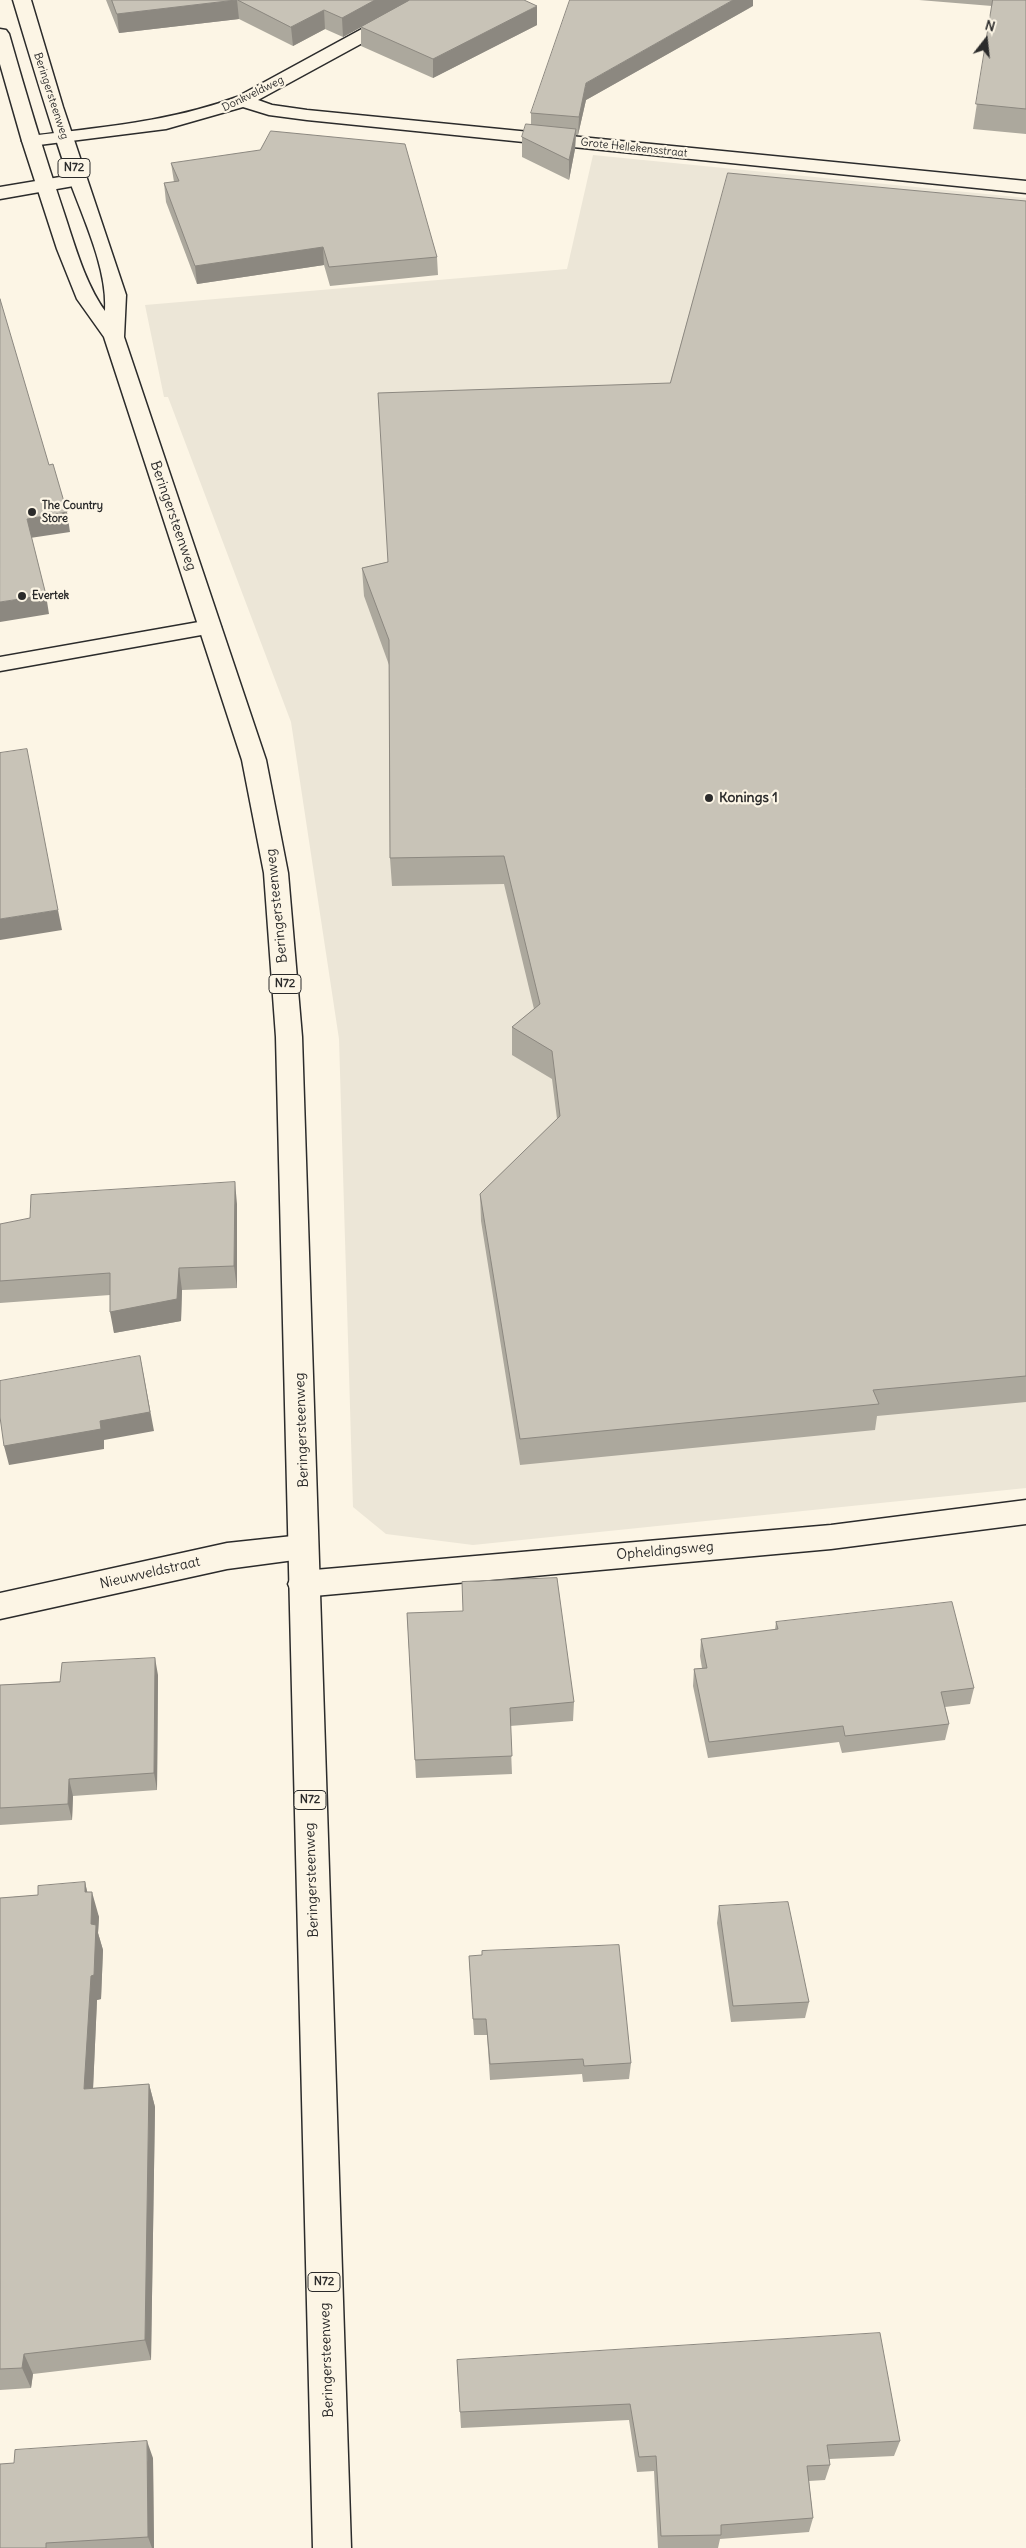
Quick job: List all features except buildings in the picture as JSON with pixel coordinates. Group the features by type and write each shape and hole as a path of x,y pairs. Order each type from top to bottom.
{"main road":[{"name":"Beringersteenweg","path":"22,0 116,295 114,337"},
{"name":"Donkveldweg","path":"31,141 220,111 243,101 428,0"},
{"name":"Beringersteenweg","path":"0,34 31,141 66,249 87,299 114,337 254,760 276,873 289,1037 304,1492 302,1547 332,2548"},
{"name":"Grote Hellekensstraat","path":"243,101 269,110 307,115 1026,187"},
{"path":"0,193 78,180"},
{"path":"0,664 210,627"},
{"name":"Opheldingsweg","path":"303,1584 821,1538 1025,1517"},
{"name":"Nieuwveldstraat","path":"0,1606 227,1556 302,1547"}],"shaded area":[{"name":"Konings 1","path":"593,155 1026,198 1026,1488 473,1545 386,1534 353,1507 339,1039 291,722 168,397 164,397 145,305 567,269"}],"place":[{"name":"The Country Store","path":"32,512"},
{"name":"Evertek","path":"22,596"},
{"name":"Konings 1","path":"709,798"}]}
